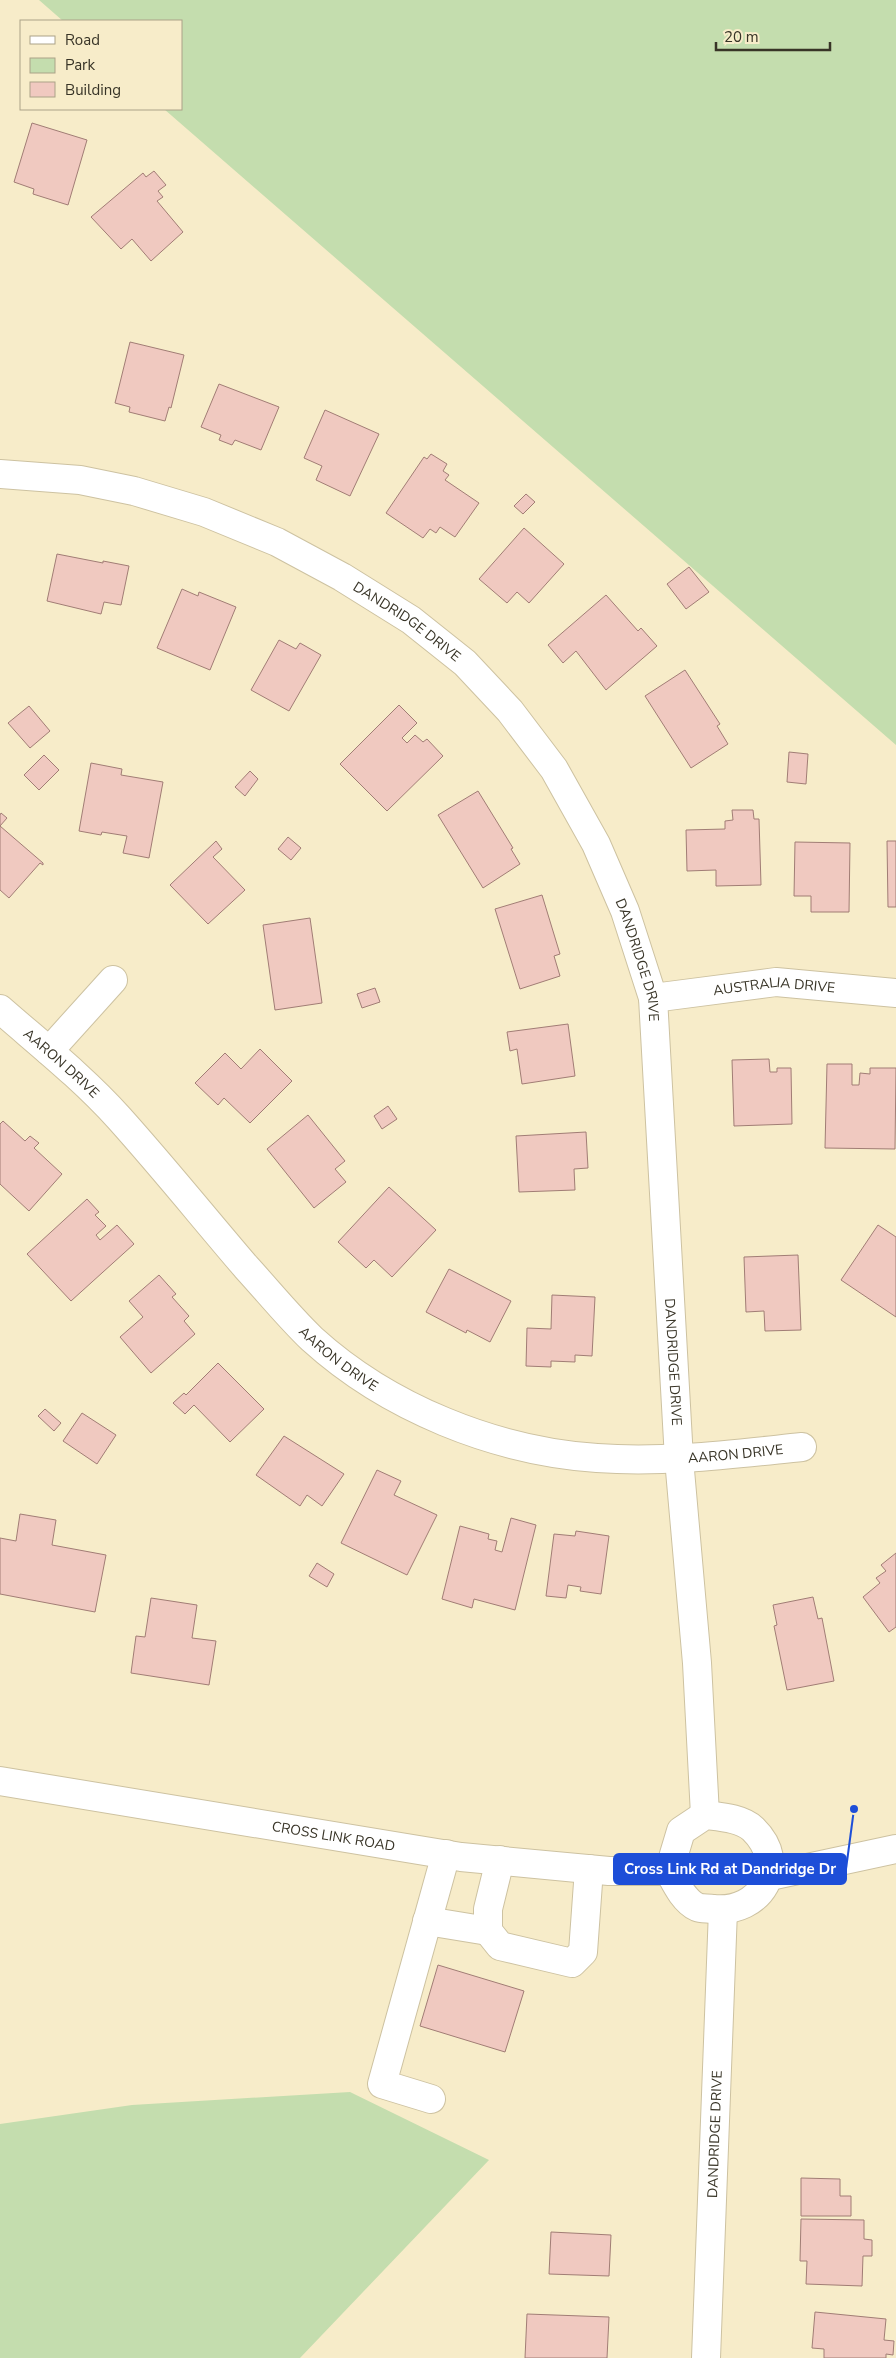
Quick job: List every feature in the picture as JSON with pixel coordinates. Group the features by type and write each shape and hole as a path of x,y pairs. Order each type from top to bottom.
{"street":[{"name":"DANDRIDGE DRIVE","path":"0,474 80,480 134,491 204,512 278,542 342,577 411,620 465,664 510,711 554,768 596,844 625,911 653,998 679,1459 697,1663 705,1815"},
{"path":"49,1051 113,980"},
{"name":"AUSTRALIA DRIVE","path":"653,998 776,982 896,993"},
{"name":"AARON DRIVE","path":"0,1009 49,1051 118,1116 270,1294 312,1339 360,1377 416,1409 475,1433 544,1451 596,1458 679,1459 802,1448"},
{"name":"CROSS LINK ROAD","path":"0,1781 446,1854 589,1869 669,1871"},
{"path":"705,1815 736,1820 752,1828 768,1849 770,1876 756,1898 723,1910 698,1907 685,1897 669,1871 681,1831 705,1815"},
{"path":"770,1876 896,1849"},
{"path":"431,2099 382,2084 446,1854"},
{"path":"500,1860 488,1909 488,1931 500,1946 572,1963 584,1952 589,1869"},
{"name":"DANDRIDGE DRIVE","path":"706,2358 723,1910"},
{"path":"427,1920 488,1931"}],"green space":[{"path":"39,0 896,0 896,745 165,110 182,110 182,20 62,20"},
{"path":"350,2092 489,2160 300,2358 0,2358 0,2124 132,2105"}],"building":[{"path":"32,123 87,140 68,205 33,194 34,189 14,182"},
{"path":"154,171 166,185 158,191 163,197 157,201 183,232 151,261 132,239 121,249 91,217 143,173 146,177"},
{"path":"130,342 184,355 171,408 169,407 165,421 129,412 130,407 115,403"},
{"path":"219,384 279,407 261,450 235,440 232,445 219,440 221,435 201,427"},
{"path":"325,410 379,434 350,496 316,480 322,466 304,458"},
{"path":"431,454 447,464 443,471 449,475 445,480 479,503 455,537 440,527 436,533 430,529 423,538 386,513 424,457 427,459"},
{"path":"526,494 535,502 523,514 514,506"},
{"path":"524,528 564,564 529,603 517,592 507,603 479,579"},
{"path":"57,554 129,566 121,605 104,602 101,614 47,601"},
{"path":"689,567 709,592 686,609 667,584"},
{"path":"182,589 198,596 199,592 236,607 210,670 157,648"},
{"path":"606,595 638,631 641,628 657,646 606,690 576,651 563,663 548,645"},
{"path":"279,640 296,649 300,643 321,655 289,711 251,690"},
{"path":"685,670 720,724 717,726 728,744 691,768 645,696"},
{"path":"399,705 417,723 402,738 407,743 415,735 423,742 427,739 443,756 387,811 340,764"},
{"path":"29,706 50,731 30,748 8,723"},
{"path":"789,752 808,754 806,784 787,782"},
{"path":"44,755 59,770 39,790 24,775"},
{"path":"91,763 122,769 121,775 163,782 149,858 123,853 127,836 102,832 101,835 79,831"},
{"path":"250,771 258,779 245,796 235,787"},
{"path":"478,791 513,848 511,849 520,864 483,888 438,815"},
{"path":"732,810 753,810 754,819 759,819 761,885 716,886 716,870 687,871 686,830 725,829 725,821 733,820"},
{"path":"1,813 7,818 0,826 0,815"},
{"path":"0,826 43,863 43,865 40,863 9,898 0,890"},
{"path":"288,837 301,848 291,860 278,849"},
{"path":"216,841 222,849 213,857 245,890 208,924 170,885"},
{"path":"887,841 896,841 896,907 888,907"},
{"path":"795,842 850,843 849,912 811,912 811,896 794,896"},
{"path":"542,895 560,954 554,956 560,976 520,989 495,909"},
{"path":"310,918 322,1003 275,1010 263,925"},
{"path":"375,988 380,1002 362,1008 357,994"},
{"path":"568,1024 575,1076 522,1084 517,1049 510,1051 507,1032"},
{"path":"260,1049 292,1081 250,1123 224,1098 218,1105 195,1083 225,1053 241,1069"},
{"path":"769,1059 770,1072 777,1072 777,1068 791,1068 792,1124 734,1126 732,1060"},
{"path":"827,1064 852,1064 852,1085 859,1085 860,1073 870,1074 870,1068 896,1068 895,1149 825,1148"},
{"path":"388,1106 397,1119 382,1129 374,1116"},
{"path":"308,1115 345,1161 335,1169 346,1182 314,1208 267,1149"},
{"path":"3,1121 25,1141 30,1136 39,1143 34,1148 62,1174 29,1211 0,1184 0,1124"},
{"path":"586,1132 588,1168 574,1169 575,1190 519,1192 516,1136"},
{"path":"389,1187 436,1230 392,1277 374,1260 366,1268 338,1242"},
{"path":"87,1199 99,1212 95,1215 106,1226 96,1235 100,1240 117,1225 134,1244 71,1301 27,1254"},
{"path":"878,1225 896,1237 896,1317 841,1280"},
{"path":"798,1255 801,1330 765,1331 764,1311 746,1312 744,1257"},
{"path":"449,1269 511,1301 490,1342 467,1330 466,1333 426,1312"},
{"path":"159,1275 176,1294 172,1297 189,1316 184,1321 195,1334 151,1373 120,1337 143,1317 129,1301"},
{"path":"552,1295 595,1297 592,1356 575,1355 575,1362 551,1361 551,1367 526,1366 527,1328 551,1329"},
{"path":"218,1363 264,1409 230,1442 194,1405 185,1414 173,1403 184,1393 186,1395"},
{"path":"45,1409 61,1423 54,1431 38,1416"},
{"path":"82,1413 116,1435 97,1464 63,1441"},
{"path":"284,1436 344,1474 322,1506 307,1495 300,1506 256,1475"},
{"path":"377,1470 401,1481 394,1495 437,1515 407,1575 341,1543"},
{"path":"20,1514 56,1520 52,1545 106,1555 95,1612 0,1594 0,1538 16,1541"},
{"path":"511,1518 536,1525 515,1610 474,1599 472,1608 442,1599 460,1526 489,1534 488,1539 497,1541 495,1550 502,1552"},
{"path":"576,1531 609,1536 601,1594 580,1591 581,1587 568,1585 566,1598 546,1596 554,1534 575,1536"},
{"path":"896,1553 896,1627 889,1632 863,1597 880,1583 876,1578 886,1571 881,1565"},
{"path":"317,1563 334,1574 327,1587 309,1576"},
{"path":"813,1597 818,1619 822,1618 834,1681 787,1690 774,1626 777,1625 773,1605"},
{"path":"151,1598 197,1605 192,1638 216,1641 209,1685 131,1673 136,1636 145,1637"},
{"path":"438,1965 524,1991 505,2052 420,2026"},
{"path":"801,2178 840,2179 840,2196 851,2196 851,2216 801,2216"},
{"path":"801,2219 864,2220 864,2239 872,2240 872,2256 863,2256 862,2286 806,2284 807,2261 800,2261"},
{"path":"551,2232 611,2235 609,2276 549,2274"},
{"path":"815,2312 886,2319 884,2340 894,2341 893,2355 886,2354 886,2358 824,2358 824,2349 812,2348"},
{"path":"527,2314 609,2317 607,2358 525,2358"}],"place":[{"name":"Cross Link Rd at Dandridge Dr","path":"854,1809"}]}
